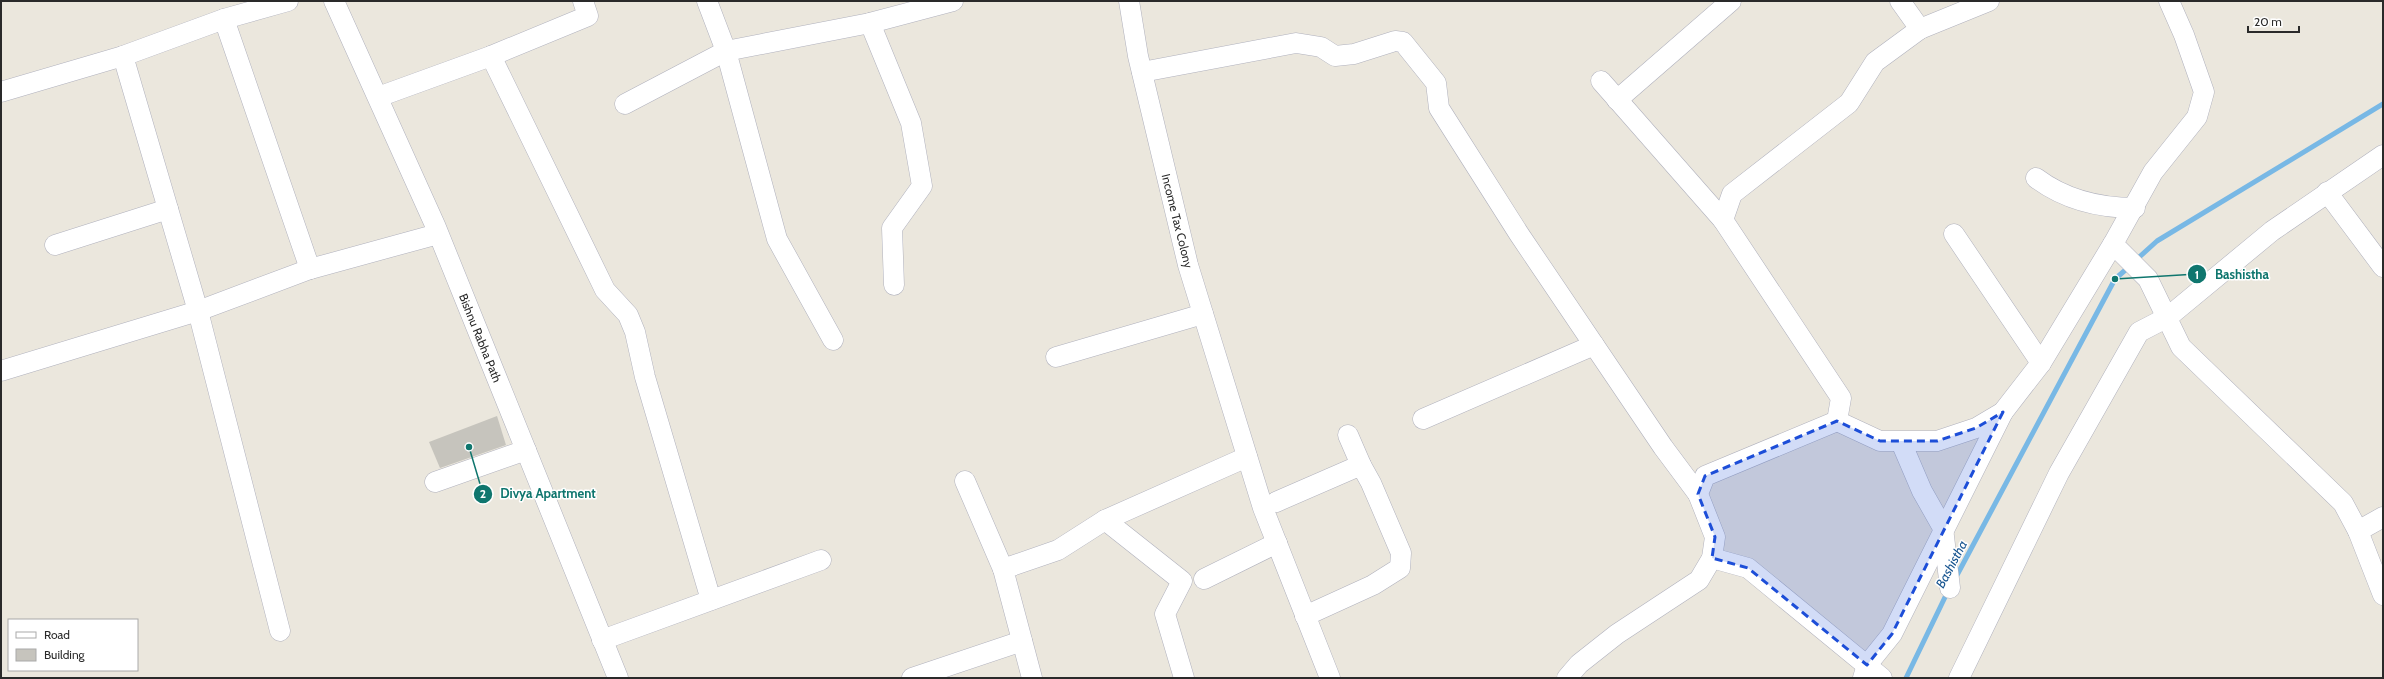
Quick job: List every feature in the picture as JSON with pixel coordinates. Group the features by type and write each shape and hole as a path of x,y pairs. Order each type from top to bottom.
{"street":[{"path":"1,92 123,56 224,19 288,1"},
{"name":"Bishnu Rabha Path","path":"334,1 438,234 618,678"},
{"path":"378,98 491,56 588,16 583,1"},
{"path":"707,1 726,51 777,239 833,340"},
{"path":"625,104 726,51 870,23 953,1"},
{"name":"Income Tax Colony","path":"1129,1 1142,72 1188,265 1240,437 1277,543 1330,678"},
{"path":"1617,100 1731,1"},
{"path":"1900,1 1920,29"},
{"path":"1723,220 1732,194 1849,103 1875,62 1920,29 1989,1"},
{"path":"1712,558 1748,568 1871,674 1943,528 2003,412 2041,363 2119,248 2134,208 2153,172 2197,118 2204,92 2184,35 2169,1"},
{"path":"224,19 310,269"},
{"path":"870,23 911,123 922,186 892,228 894,285"},
{"path":"1142,72 1296,43 1321,47 1335,56 1354,54 1396,41 1403,42 1436,83 1438,108 1519,234 1698,494 1715,538 1712,558 1699,580 1617,634 1577,673"},
{"path":"123,56 198,311 280,631"},
{"path":"491,56 605,290 628,315 635,332 645,377 711,600"},
{"path":"1601,81 1723,220 1841,398 1837,421"},
{"path":"1959,678 2060,473 2139,332 2168,317 2272,230 2383,155"},
{"path":"2036,178 2048,187 2086,202 2111,208 2134,208"},
{"path":"2328,192 2383,267"},
{"path":"54,246 168,209"},
{"path":"1,371 198,311 310,269 438,234"},
{"path":"1954,234 2041,363"},
{"path":"2119,248 2148,279 2168,317 2181,347 2343,503 2358,531 2383,595"},
{"path":"1056,357 1203,314"},
{"path":"1423,419 1594,345"},
{"path":"1698,494 1705,476 1837,421 1880,441 1937,441 1976,428 2003,412"},
{"path":"1305,616 1373,585 1400,568 1401,554 1371,483 1361,465 1348,435"},
{"path":"1900,442 1922,491 1943,528 1950,588"},
{"path":"435,482 526,450"},
{"path":"1003,569 1058,550 1105,520 1247,457"},
{"path":"1276,502 1361,465"},
{"path":"965,481 1003,569 1032,678"},
{"path":"2358,531 2383,518"},
{"path":"1105,520 1182,581 1165,614 1184,678"},
{"path":"1204,579 1277,543"},
{"path":"602,640 822,560"},
{"path":"912,678 1022,641"}],"highlighted area":[{"path":"2003,412 1892,634 1867,665 1748,568 1712,558 1715,537 1698,494 1705,476 1837,421 1880,441 1937,441 1976,428"}],"building":[{"path":"497,416 506,445 440,468 429,442"}],"waterway":[{"name":"Bashistha","path":"2136,260 2157,241 2383,104"},
{"name":"Bashistha","path":"1956,577 2115,279 2130,266"},
{"name":"Bashistha","path":"1906,678 1948,591"}],"place":[{"name":"Bashistha","path":"2115,279"},
{"name":"Divya Apartment","path":"469,447"}]}
